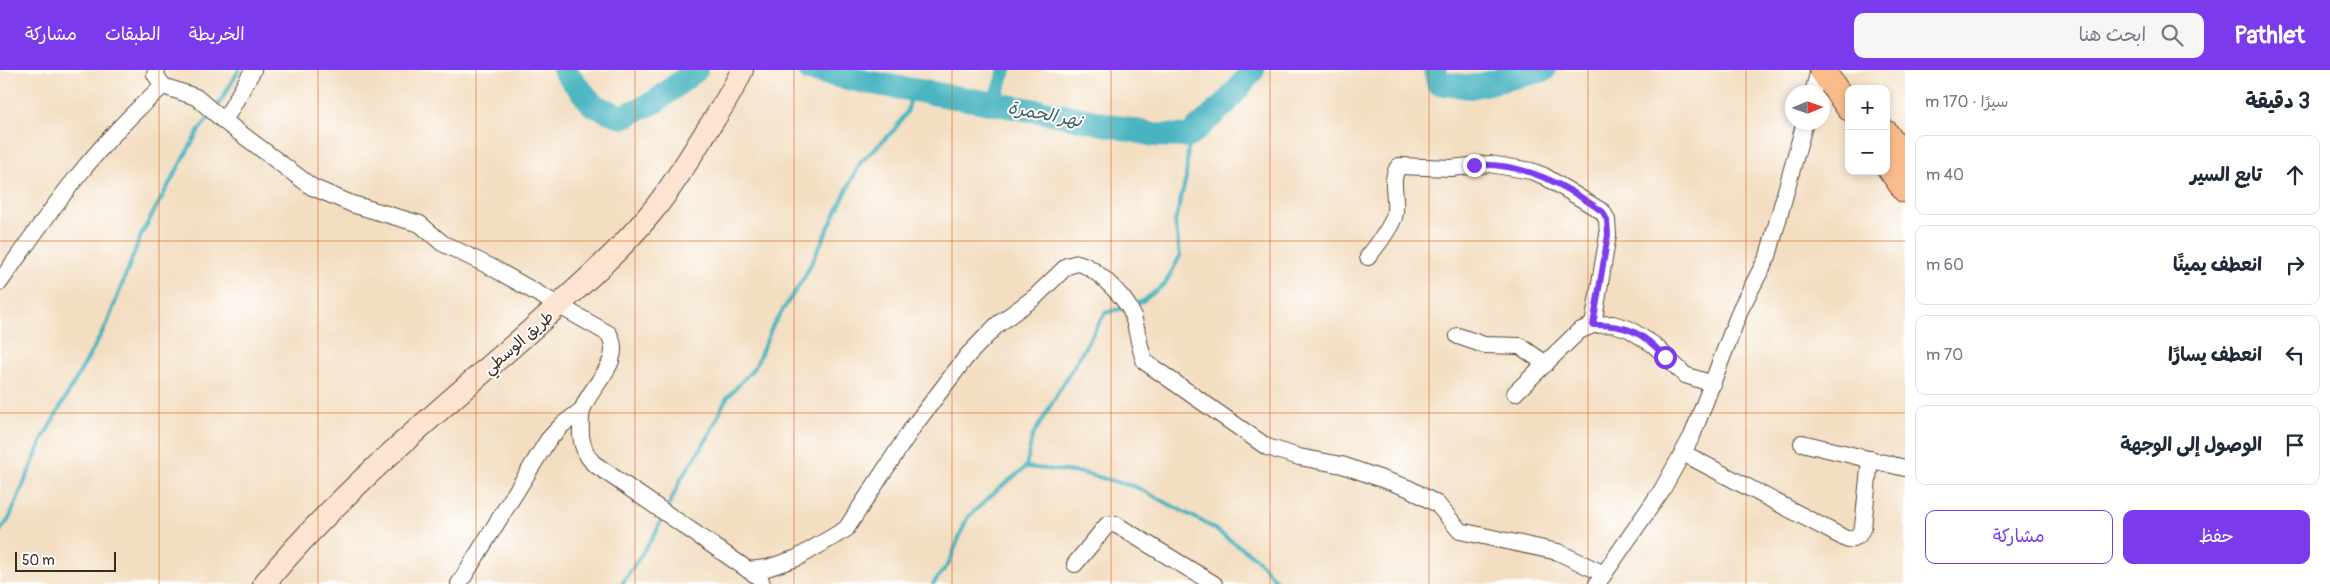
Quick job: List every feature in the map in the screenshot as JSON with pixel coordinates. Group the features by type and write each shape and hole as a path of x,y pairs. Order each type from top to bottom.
{"main road":[{"path":"1820,70 1845,103"},
{"path":"1840,70 1851,85"},
{"name":"طريق الوسطي","path":"264,584 320,520 396,449 559,305 612,255 651,212 696,148 741,72"},
{"path":"1890,139 1905,162"},
{"path":"1890,169 1905,190"}],"street":[{"path":"157,70 155,74 163,86 196,97 224,121 312,187 352,204 420,224 442,243 559,305 609,334 613,342 612,361 582,410 562,425 548,440 459,584"},
{"path":"224,121 253,70"},
{"path":"1815,85 1820,70"},
{"path":"0,282 86,167 138,107 163,86"},
{"path":"748,570 767,568 797,558 836,537 846,529 913,427 962,363 991,331 1035,297 1067,266 1074,263 1082,264 1106,281 1130,309 1145,362 1267,447 1299,457 1342,465 1408,488 1438,504 1460,531 1558,552 1600,579 1662,490 1683,453 1713,384 1742,308 1768,256 1803,130"},
{"path":"1368,257 1394,217 1396,199 1394,181 1396,170 1399,166 1451,168 1490,164 1531,171 1544,176 1593,205 1603,212 1607,220 1608,235 1593,325"},
{"path":"1515,394 1579,331 1593,325 1613,324 1629,329 1654,345 1685,375 1713,384"},
{"path":"1458,336 1484,345 1520,346 1546,364"},
{"path":"582,410 581,438 586,455 593,463 760,578 762,584"},
{"path":"1802,443 1905,468"},
{"path":"1683,453 1848,540 1858,536 1863,527 1870,460"},
{"path":"1076,564 1107,525 1115,524 1214,584"}],"waterway":[{"path":"216,109 239,70"},
{"name":"نهر الحمرة","path":"564,70 593,105 622,117 655,102 696,70"},
{"name":"نهر الحمرة","path":"810,70 866,82 1067,116 1154,135 1189,136 1227,102 1253,70"},
{"path":"993,104 1005,70"},
{"name":"نهر الحمرة","path":"1435,70 1438,83 1471,87 1544,70"},
{"path":"1501,80 1503,70"},
{"path":"667,509 682,477 707,439 726,399 755,367 773,325 805,276 860,163 895,129 908,110 912,90"},
{"path":"0,531 9,519 43,438 107,324 141,235 199,130 212,114"},
{"path":"1132,305 1143,301 1165,284 1180,256 1175,222 1186,178 1189,136"},
{"path":"933,584 949,563 967,518 1026,467 1032,437 1105,313 1123,308"},
{"path":"1026,467 1083,473 1136,487 1207,524 1256,558 1279,584"},
{"path":"622,584 656,532 663,517"}],"route":[{"path":"1474,165 1490,164 1531,171 1555,182 1603,212 1607,220 1608,235 1593,325 1613,324 1629,329 1654,345 1665,357"}]}
